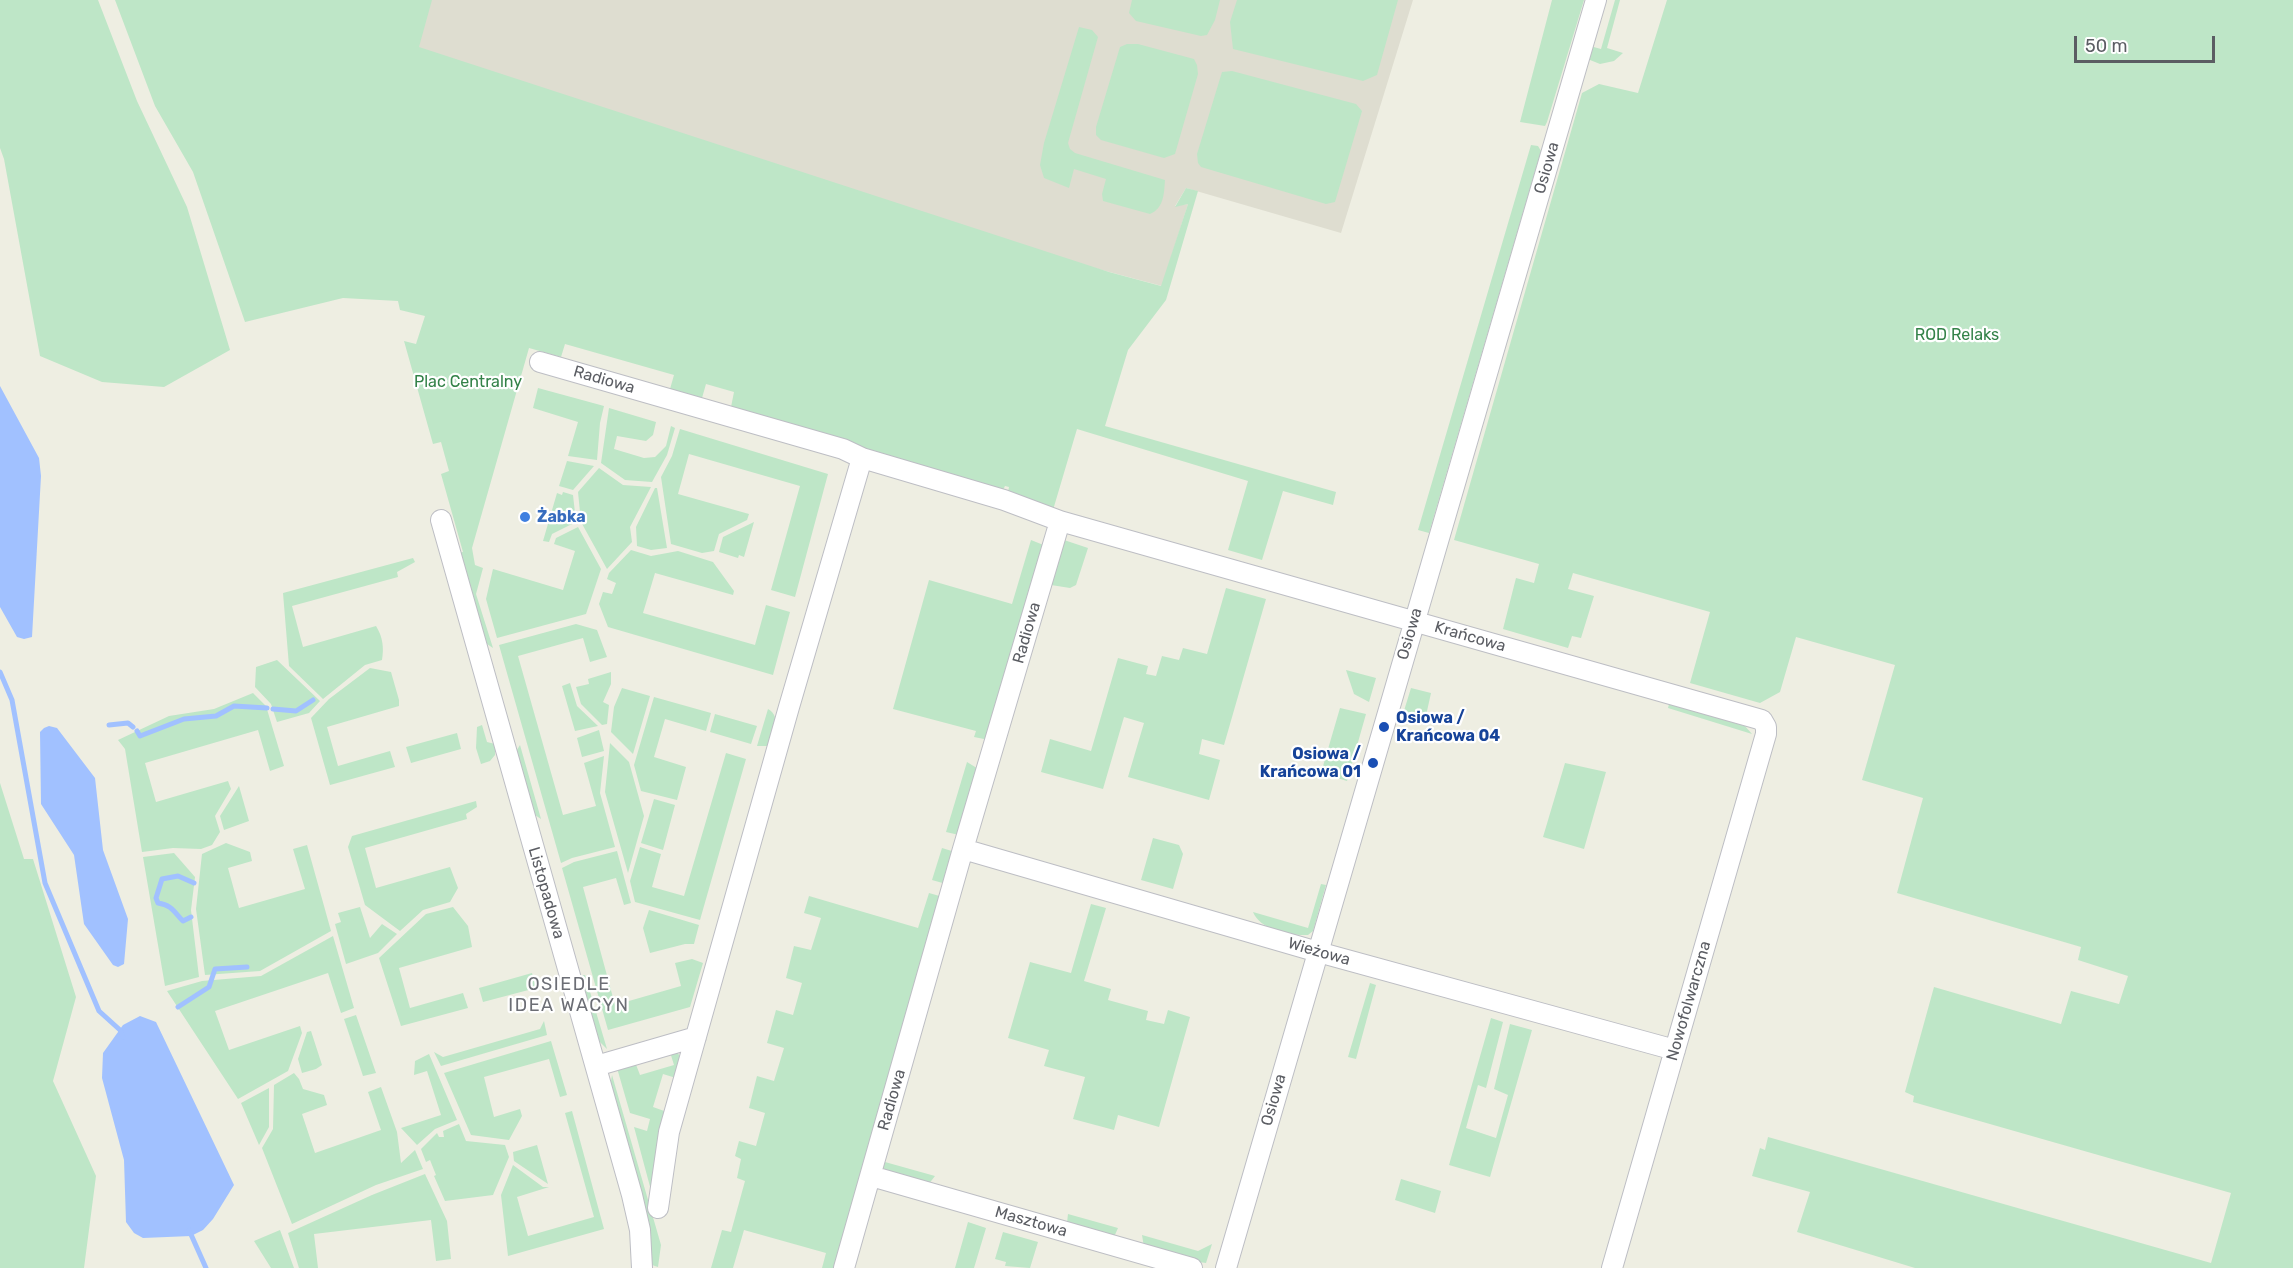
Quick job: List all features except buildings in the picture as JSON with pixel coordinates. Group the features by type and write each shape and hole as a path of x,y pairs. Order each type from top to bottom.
{"street":[{"name":"Osiowa","path":"1226,1268 1596,0"},
{"name":"Radiowa","path":"540,362 832,445 862,458 1004,500 1060,521 963,849 844,1268"},
{"path":"658,1208 669,1132 862,458"},
{"name":"Listopadowa","path":"441,520 638,1218 642,1268"},
{"name":"Krańcowa","path":"1060,521 1758,718 1764,723 1766,734"},
{"name":"Nowofolwarczna","path":"1612,1268 1766,734"},
{"name":"Wieżowa","path":"963,849 1318,952 1675,1050"},
{"path":"596,1066 696,1037"},
{"name":"Masztowa","path":"871,1176 1192,1268"}],"shaded area":[{"path":"417,0 1413,0 1341,233 1186,188 1175,206 1188,204 1162,286 806,191 398,64"}],"green space":[{"path":"0,0 98,0 137,101 187,207 230,350 164,387 102,382 40,356 4,159 0,148"},
{"name":"Plac Centralny","path":"115,0 432,0 419,47 1109,272 1161,286 1188,204 1175,207 1186,188 1198,191 1166,300 1128,350 1105,426 1336,492 1333,505 1283,491 1262,560 1228,550 1248,481 1077,429 1053,510 1008,492 1009,487 1005,486 1003,490 881,456 731,407 734,392 706,384 702,398 670,389 674,375 565,344 561,357 529,348 472,548 475,565 483,568 476,594 493,648 484,642 458,553 463,552 441,474 449,471 441,442 433,444 404,341 416,344 425,316 400,310 398,301 343,298 245,322 193,172 155,106"},
{"path":"1132,0 1220,0 1215,20 1207,35 1201,36 1136,21 1129,13"},
{"path":"1237,0 1398,0 1377,75 1363,81 1233,49 1230,22"},
{"path":"1552,0 1584,0 1545,126 1520,122"},
{"path":"1615,0 1620,0 1607,48 1623,53 1614,61 1600,64 1590,60 1588,53 1590,46 1601,49"},
{"name":"ROD Relaks","path":"1667,0 2293,0 2293,1268 1915,1268 1797,1232 1810,1192 1752,1176 1760,1148 1765,1150 1768,1137 2211,1263 2231,1193 1913,1102 1914,1096 1905,1092 1934,987 2061,1024 2071,991 2119,1004 2128,976 2078,960 2081,947 1897,893 1923,798 1862,780 1895,665 1796,637 1780,692 1760,703 1690,683 1710,612 1573,573 1568,589 1594,596 1581,638 1572,636 1568,648 1503,629 1516,578 1534,583 1539,564 1454,540 1582,93 1599,84 1638,93"},
{"path":"1079,27 1092,30 1098,37 1068,143 1070,149 1075,153 1165,180 1161,204 1150,214 1103,201 1102,194 1106,179 1074,169 1069,188 1044,178 1040,165 1044,143"},
{"path":"1127,44 1138,44 1194,59 1197,65 1198,74 1175,154 1164,158 1101,140 1096,135 1096,127 1120,47"},
{"path":"1232,71 1356,104 1362,111 1335,202 1326,204 1201,167 1197,154 1222,72"},
{"path":"1531,145 1538,146 1541,151 1429,533 1418,530"},
{"path":"538,388 604,406 597,460 568,456 578,422 533,408"},
{"path":"609,408 656,422 653,435 646,441 617,436 614,449 644,458 655,457 666,446 671,426 675,428 667,455 652,482 625,480 601,463"},
{"path":"680,429 828,474 795,597 771,590 800,486 689,454 678,494 749,514 747,520 719,534 714,551 702,553 671,544 661,477 672,456"},
{"path":"567,461 594,466 573,490 559,486"},
{"path":"599,468 623,485 651,487 630,527 632,542 607,569 581,522 578,492"},
{"path":"657,488 667,548 651,550 637,546 636,527"},
{"path":"563,492 573,495 576,522 552,534 549,542 543,541 557,493 562,495"},
{"path":"754,522 744,557 739,555 738,558 719,552 723,537"},
{"path":"578,527 601,569 586,614 497,638 486,599 493,569 563,590 575,551 554,544 556,538"},
{"path":"1031,540 1046,546 989,740 974,737 976,731 893,709 929,580 1012,604"},
{"path":"1064,540 1088,548 1076,585 1070,588 1051,585"},
{"path":"631,550 651,556 678,551 713,562 734,591 733,595 655,573 643,613 755,645 766,605 790,612 773,675 608,627 599,604 603,592 612,594 616,583 607,579 609,573"},
{"path":"413,558 415,562 397,572 398,577 292,606 303,647 376,626 380,634 383,647 382,660 365,665 323,699 289,666 283,593"},
{"path":"1226,588 1266,599 1224,745 1202,739 1199,754 1220,760 1209,800 1128,777 1144,723 1124,717 1103,789 1041,772 1050,739 1091,751 1118,658 1148,666 1146,674 1156,676 1162,656 1179,660 1183,648 1207,654"},
{"path":"576,624 597,630 607,657 590,662 583,638 518,656 563,815 596,806 584,763 604,756 600,793 615,847 561,863 499,645"},
{"path":"277,660 320,701 309,713 277,722 271,704 255,687 256,667"},
{"path":"370,668 391,672 399,706 327,727 338,766 390,751 395,767 330,785 311,718 329,699"},
{"path":"1346,670 1376,678 1369,702 1354,694"},
{"path":"611,672 611,684 603,702 609,705 607,724 602,725 581,704 576,687 589,684 588,679"},
{"path":"570,683 577,706 598,726 575,731 562,686"},
{"path":"622,688 650,696 633,754 611,732 614,707"},
{"path":"1411,688 1431,693 1425,720 1403,714"},
{"path":"253,693 266,706 284,766 270,771 258,730 145,763 156,802 228,781 231,789 215,816 220,832 212,845 201,849 173,848 142,852 125,749 118,740 169,716 214,709"},
{"path":"654,697 711,713 706,731 665,719 654,757 686,767 677,800 641,791 634,765"},
{"path":"1669,704 1745,726 1752,734 1668,708"},
{"path":"1340,708 1366,714 1347,781 1321,773"},
{"path":"768,709 775,716 774,731 769,746 757,746"},
{"path":"715,714 757,726 751,744 710,732"},
{"path":"482,725 487,742 495,744 495,755 490,761 481,764 476,748 477,727"},
{"path":"599,730 604,751 582,757 577,738"},
{"path":"457,733 461,749 411,763 406,747"},
{"path":"610,743 629,762 644,816 628,873 605,792"},
{"path":"520,745 541,819 532,813 515,753"},
{"path":"726,753 746,759 700,920 635,902 630,881 640,847 661,854 652,887 684,896"},
{"path":"967,762 980,770 959,835 946,832"},
{"path":"1565,763 1606,772 1584,849 1543,837"},
{"path":"0,783 24,859 33,859 76,997 53,1081 96,1176 84,1268 0,1268"},
{"path":"239,786 249,821 224,830 220,816"},
{"path":"654,799 675,805 663,850 641,843"},
{"path":"476,801 477,807 466,814 467,819 365,848 376,888 450,867 458,888 450,902 423,910 400,931 365,905 348,847 352,836"},
{"path":"1153,838 1179,845 1183,854 1173,889 1141,880"},
{"path":"226,843 250,852 252,861 228,868 239,908 305,889 293,849 307,845 331,931 260,971 205,975 196,909 202,854"},
{"path":"942,848 955,852 946,884 932,880"},
{"path":"617,851 631,903 624,905 616,878 583,887 615,1005 681,986 675,963 692,959 703,963 690,1007 608,1030 562,868 574,862"},
{"path":"174,853 195,877 191,910 199,977 165,986 143,857"},
{"path":"1321,884 1326,885 1313,931 1308,935 1277,931 1262,923 1253,912 1308,928"},
{"path":"929,893 943,897 836,1268 822,1268 826,1253 744,1230 733,1268 711,1268 722,1230 731,1232 745,1181 737,1178 741,1159 735,1156 739,1141 756,1146 765,1113 749,1108 757,1076 774,1081 784,1048 767,1043 776,1010 793,1015 802,983 786,978 794,946 811,950 821,918 804,913 809,896 918,928"},
{"path":"1091,904 1106,908 1084,981 1111,989 1108,1000 1148,1011 1146,1020 1164,1024 1168,1010 1190,1017 1159,1127 1118,1115 1114,1130 1073,1119 1085,1077 1044,1066 1049,1050 1008,1038 1030,962 1071,973"},
{"path":"360,907 370,938 382,924 397,934 378,953 346,964 335,924 341,922 338,913"},
{"path":"453,907 468,926 472,947 399,968 410,1008 463,993 468,1008 401,1026 379,958 426,914"},
{"path":"649,910 699,925 694,944 685,944 650,953 643,928"},
{"path":"333,936 354,1008 341,1013 328,973 215,1011 229,1050 300,1026 302,1033 288,1071 238,1099 167,991 202,981 261,976"},
{"path":"532,973 536,988 483,1002 479,988"},
{"path":"585,975 607,1049 596,1038 578,976"},
{"path":"1370,983 1376,985 1356,1059 1348,1057"},
{"path":"356,1015 376,1073 363,1076 344,1019"},
{"path":"1491,1018 1503,1022 1486,1088 1478,1085 1466,1128 1496,1138 1508,1095 1494,1089 1510,1024 1532,1030 1490,1177 1449,1165"},
{"path":"544,1021 547,1035 441,1066 434,1052 443,1057 540,1029"},
{"path":"311,1031 322,1065 302,1073 298,1059 307,1032"},
{"path":"551,1041 567,1095 560,1097 549,1059 484,1077 494,1117 520,1109 522,1116 509,1140 471,1135 444,1073"},
{"path":"670,1052 677,1052 681,1058 676,1078 663,1074 653,1107 667,1112 652,1194 634,1127 647,1131 650,1119 630,1113 617,1068 635,1062 640,1075 674,1065"},
{"path":"429,1054 457,1120 435,1129 417,1145 401,1128 441,1115 427,1071 414,1075 415,1061"},
{"path":"294,1073 303,1089 324,1095 327,1105 302,1114 315,1153 381,1130 368,1092 381,1087 397,1132 401,1163 415,1150 423,1169 376,1185 292,1224 262,1148 273,1129 274,1085"},
{"path":"612,1075 661,1245 658,1267 652,1265 646,1213 610,1087"},
{"path":"269,1088 269,1127 259,1145 241,1103"},
{"path":"572,1111 604,1229 508,1256 501,1195 513,1165 543,1187 549,1187 517,1197 528,1236 594,1217 565,1113"},
{"path":"459,1124 466,1141 505,1145 509,1157 493,1195 445,1201 430,1160 426,1162 421,1149 437,1133 439,1137 444,1137 443,1131"},
{"path":"537,1145 548,1184 514,1161 513,1152"},
{"path":"885,1162 935,1176 928,1185 889,1173 883,1168"},
{"path":"425,1174 447,1221 451,1259 436,1261 431,1220 314,1234 318,1268 299,1268 288,1233"},
{"path":"1401,1179 1441,1191 1435,1213 1395,1200"},
{"path":"1068,1214 1118,1228 1114,1237 1067,1223"},
{"path":"968,1222 986,1228 974,1268 955,1268"},
{"path":"280,1230 294,1268 271,1268 254,1241"},
{"path":"1003,1232 1038,1242 1030,1268 1005,1266 1006,1262 995,1259"},
{"path":"1142,1235 1198,1251 1212,1244 1206,1263 1144,1247"}],"water":[{"path":"0,386 39,458 41,476 32,637 24,639 17,637 0,607"},
{"path":"49,726 57,728 95,778 103,850 128,919 124,964 118,967 113,965 84,924 74,855 41,804 40,732"},
{"path":"140,1016 156,1022 234,1185 213,1219 203,1230 191,1236 143,1238 134,1233 126,1222 124,1160 102,1078 103,1053 123,1025"}],"waterway":[{"path":"0,672 12,700 45,883 99,1011 120,1030 123,1037"},
{"path":"273,709 296,711 313,700"},
{"path":"137,731 140,736 184,719 216,716 234,706 267,708"},
{"path":"109,725 128,723 133,727"},
{"path":"191,917 183,921 170,907 158,903 156,898 162,879 178,876 194,883"},
{"path":"178,1007 209,987 215,969 247,967"},
{"path":"189,1230 206,1268"}],"place":[{"name":"Żabka","path":"525,517"},
{"name":"Osiowa / Krańcowa 04","path":"1384,727"},
{"name":"Osiowa / Krańcowa 01","path":"1373,763"}],"district":[{"name":"OSIEDLE IDEA WACYN","path":"569,995"}]}
